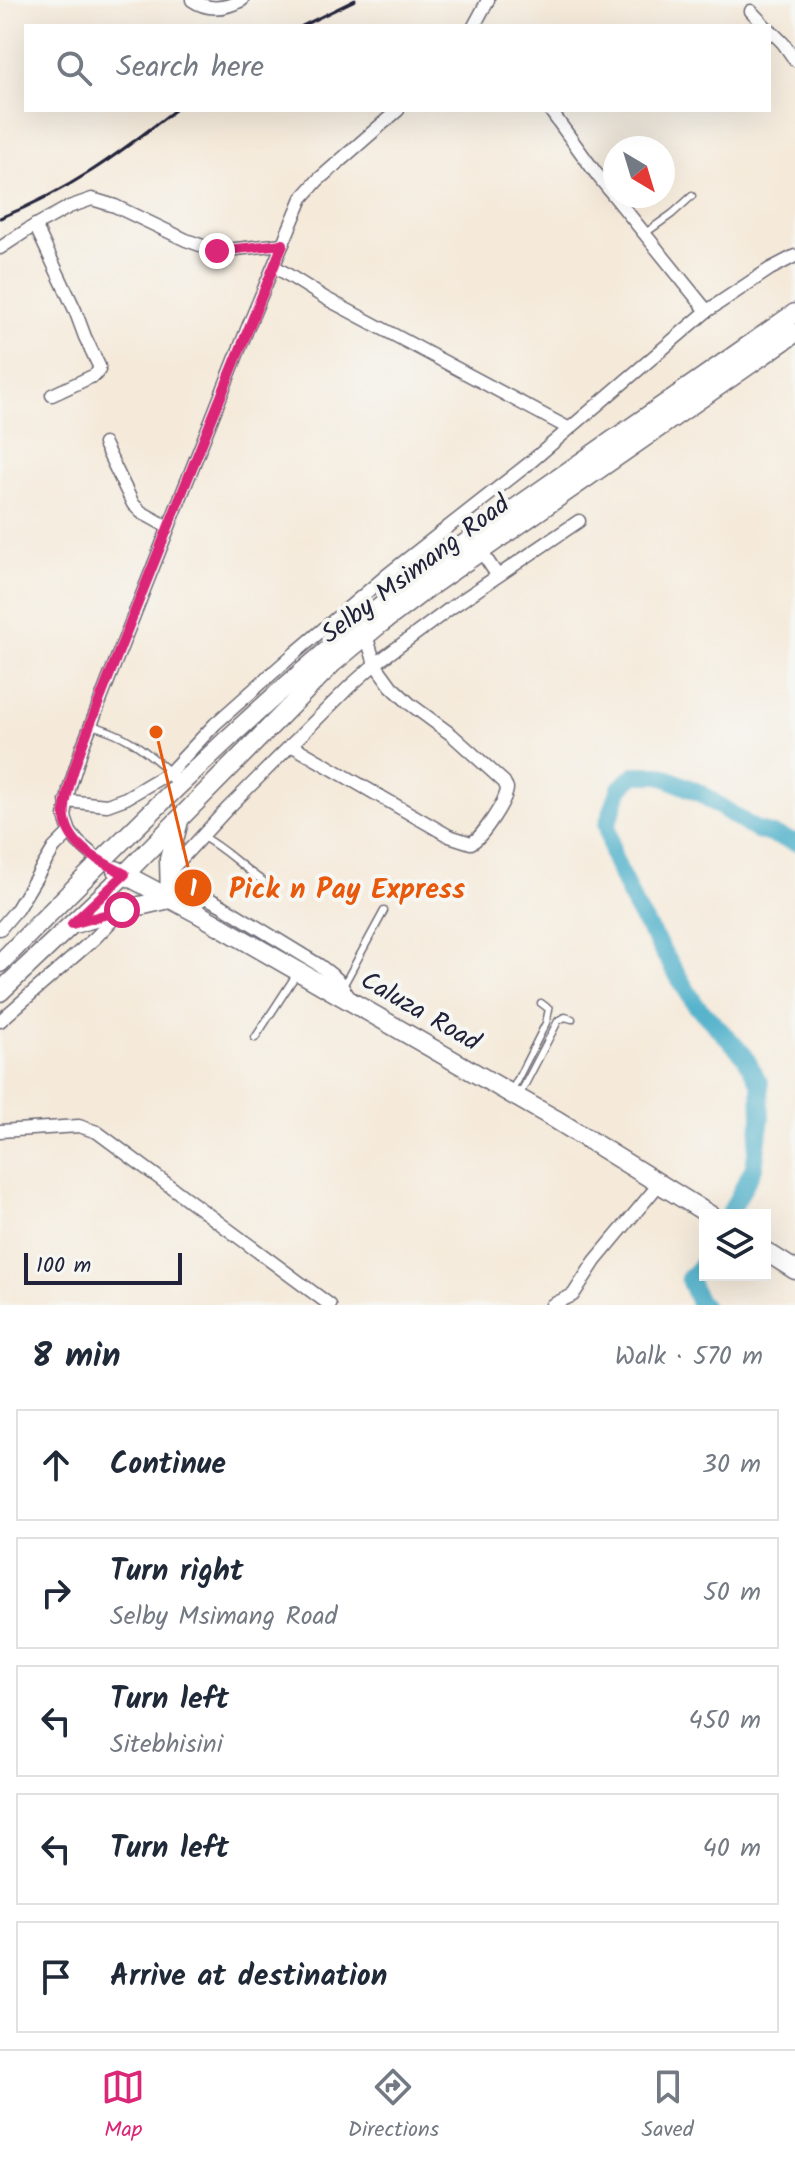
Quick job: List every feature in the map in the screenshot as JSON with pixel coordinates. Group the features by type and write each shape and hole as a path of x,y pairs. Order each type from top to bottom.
{"main road":[{"name":"Selby Msimang Road","path":"0,963 174,780 405,586 795,313"},
{"name":"Selby Msimang Road","path":"0,992 125,874 311,685 366,635 429,587 795,333"},
{"path":"72,924 170,899 169,859 180,818"},
{"name":"Caluza Road","path":"100,861 514,1095 701,1209"},
{"path":"771,1255 795,1270"}],"street":[{"path":"192,0 217,8 242,0"},
{"path":"475,24 488,0"},
{"path":"751,11 763,24"},
{"path":"771,32 795,60"},
{"path":"100,861 70,832 65,817 66,801 91,725 168,527 302,198 396,112"},
{"path":"551,112 606,188 707,311"},
{"path":"0,248 35,225 92,199 217,251 283,244"},
{"path":"35,225 99,366 95,375 52,395"},
{"path":"66,801 107,805 174,780 215,724 387,575 527,465 707,311 795,256"},
{"path":"274,266 325,298 568,428"},
{"path":"104,444 133,504 168,527"},
{"path":"353,1003 343,986 319,965 170,875 201,836 375,664 497,575 579,521"},
{"path":"481,551 497,575"},
{"path":"291,745 449,836 471,843 479,839 506,791 504,782 391,686 375,664 366,635"},
{"path":"0,929 17,909 54,848 70,832"},
{"path":"0,1021 87,946 122,910"},
{"path":"0,1131 79,1126 97,1132 330,1305"},
{"path":"552,1305 573,1295 595,1261 660,1183"}],"lane":[{"path":"644,234 692,196"},
{"path":"91,725 113,731 136,743 174,780"},
{"path":"201,836 220,846 263,881"},
{"path":"343,986 384,911"},
{"path":"255,1038 298,972"},
{"path":"514,1095 546,1023 549,1009 541,1003"},
{"path":"514,1095 558,1021 565,1017 572,1019"}],"waterway":[{"path":"732,1209 754,1167 761,1118 760,1084 744,1055 695,1004 635,906 613,856 607,825 620,788 635,775 660,775 700,793 754,829 795,842"},
{"path":"699,1268 689,1279 699,1303 703,1305"}],"railway":[{"path":"306,24 355,0"},
{"path":"0,218 49,196 92,171 172,112"}],"place":[{"name":"Pick n Pay Express","path":"156,732"}],"route":[{"path":"122,910 72,924 125,874 91,856 78,842 70,832 65,817 66,801 82,748 115,663 283,244 217,251"}]}
